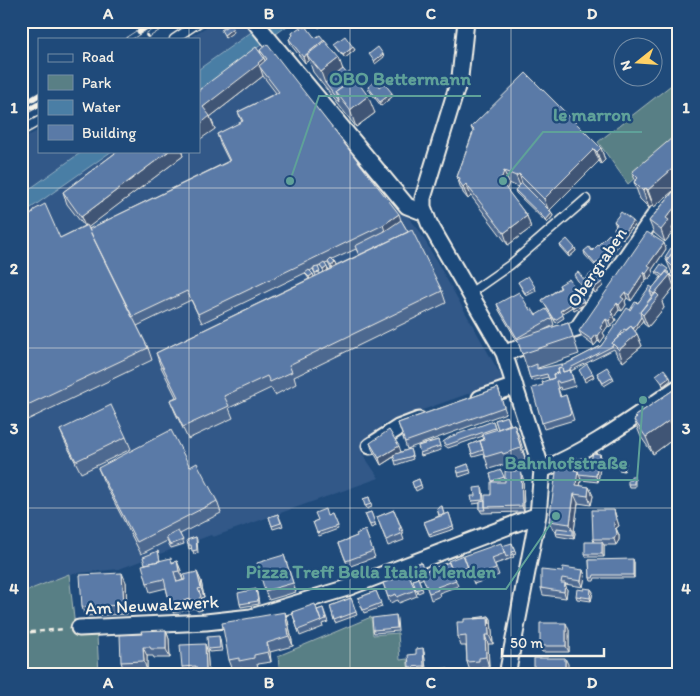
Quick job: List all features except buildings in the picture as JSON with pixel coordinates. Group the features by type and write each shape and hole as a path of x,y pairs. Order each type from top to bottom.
{"street":[{"path":"466,21 460,77 423,198 429,224 504,352 542,470 538,515 507,675"},
{"path":"254,22 407,206 425,213"},
{"name":"Obergraben","path":"504,352 577,329 660,208 679,191"},
{"path":"470,402 515,386"},
{"path":"542,470 569,459 600,441 679,387"},
{"path":"370,446 398,428 434,415"},
{"name":"Am Neuwalzwerk","path":"79,628 206,622 251,617 347,588 538,515"}],"lane":[{"path":"176,38 201,21"},
{"path":"21,131 38,122"},
{"path":"470,292 510,265 586,199"}],"path":[{"name":"Am Neuwalzwerk","path":"21,633 79,628"}],"shaded area":[{"path":"216,21 244,21 419,230 504,381 383,424 362,453 379,478 213,537 211,535 119,569 69,574 21,593 21,140 38,131 38,152 200,152 200,38 189,38"}],"green space":[{"path":"679,79 679,139 628,184 598,142"},
{"path":"69,574 76,636 97,635 99,675 21,675 21,593"},
{"path":"371,617 373,635 398,633 400,660 407,659 409,671 447,668 453,675 280,675 278,656"}],"water":[{"path":"267,21 294,21 200,89 200,68"},
{"path":"82,152 111,152 21,215 21,195"}],"railway":[{"path":"130,38 156,21"},
{"path":"148,35 170,21"},
{"path":"21,106 38,96"},
{"path":"21,114 38,105"}],"place":[{"name":"OBO Bettermann","path":"290,181"},
{"name":"le marron","path":"503,181"},
{"name":"Bahnhofstraße","path":"643,400"},
{"name":"Pizza Treff Bella Italia Menden","path":"556,516"}]}
